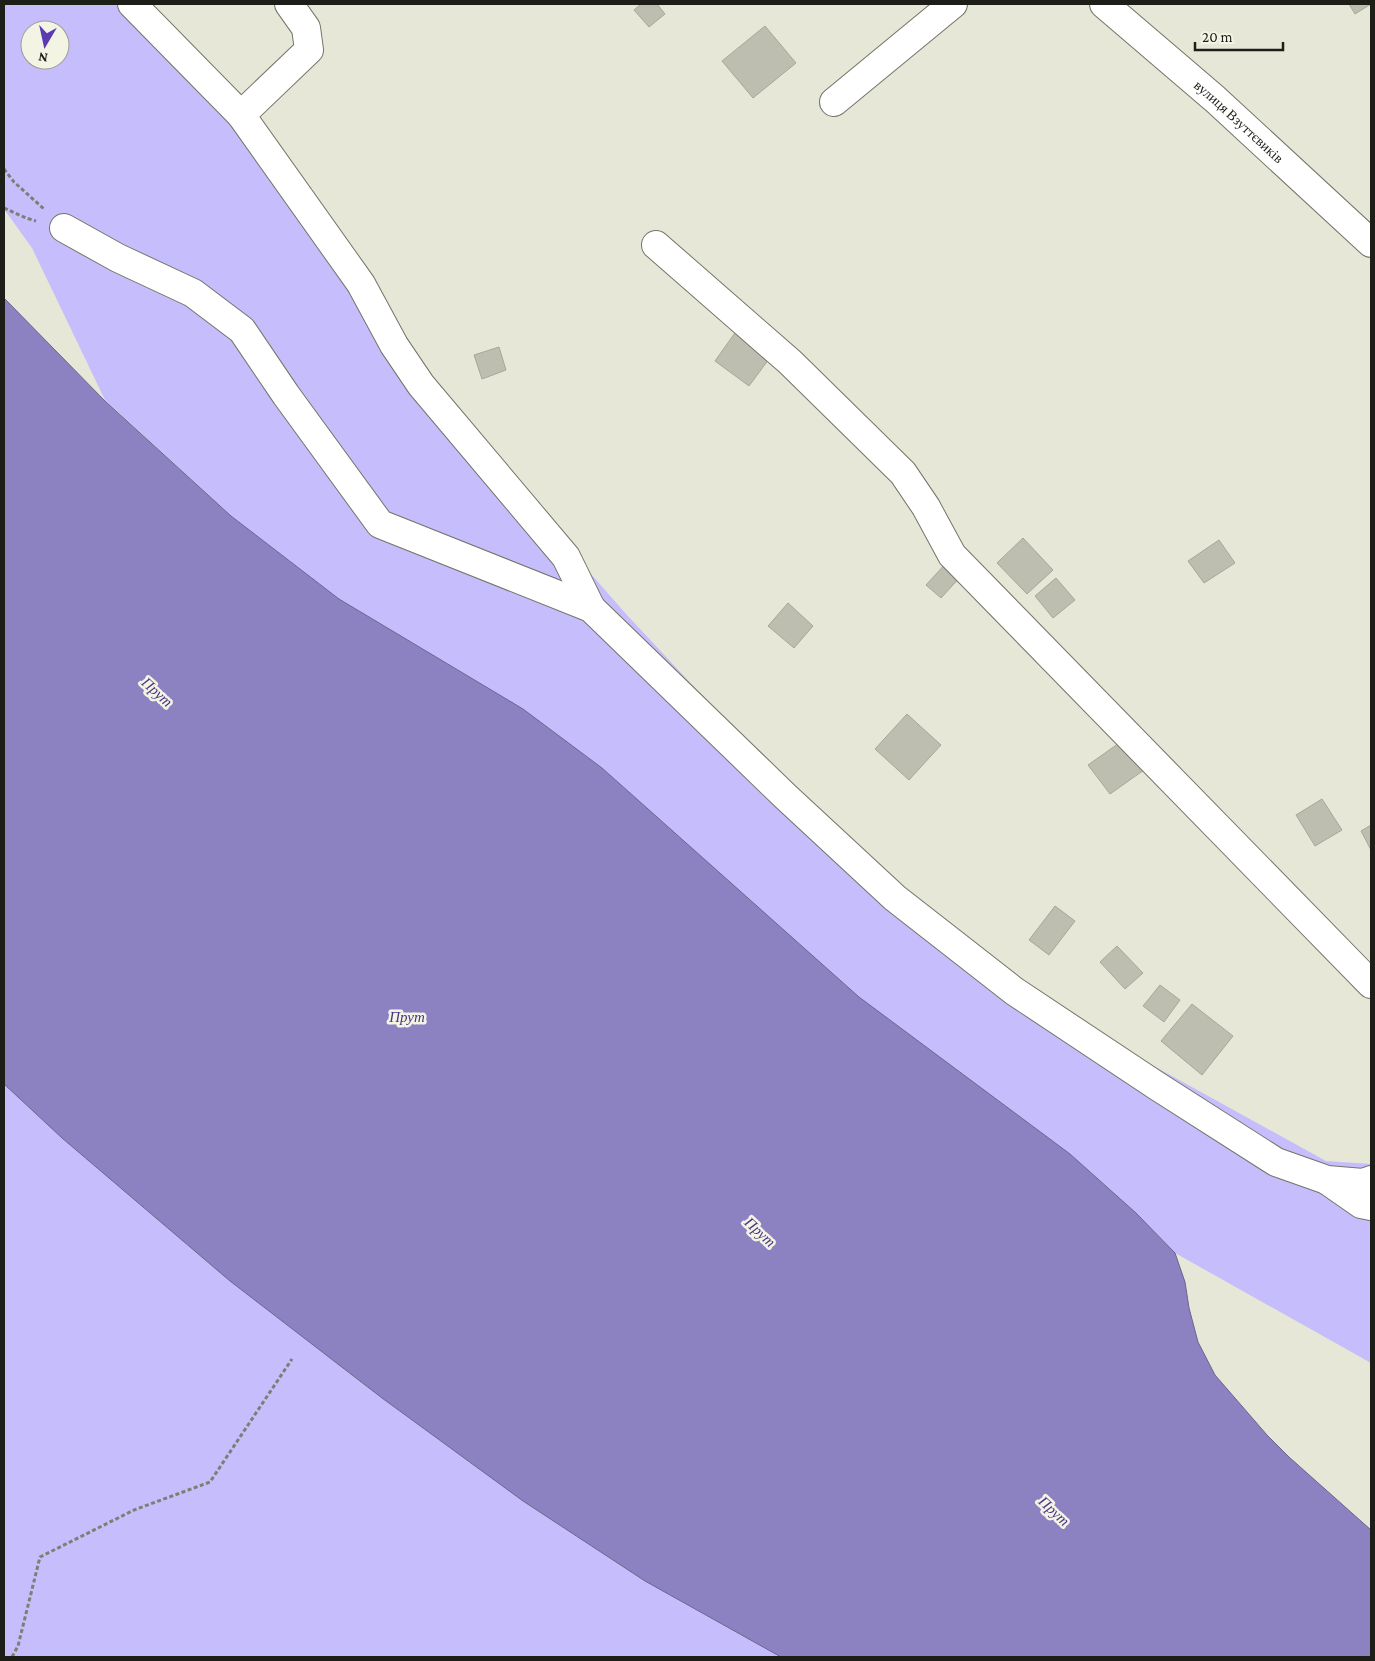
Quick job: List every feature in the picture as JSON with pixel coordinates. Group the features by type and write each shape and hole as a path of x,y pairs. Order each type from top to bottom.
{"street":[{"path":"132,4 241,115 361,284 394,345 421,385 566,557 591,608 785,796 895,898 1014,991 1157,1086 1276,1162 1327,1180 1363,1183 1371,1180"},
{"path":"241,115 309,50 306,28 289,4"},
{"path":"834,102 953,4"},
{"name":"вулиця Взуттєвиків","path":"1104,4 1215,99 1371,243"},
{"path":"64,228 118,258 193,293 242,330 286,395 380,524 591,608"},
{"path":"656,244 790,362 903,473 926,507 952,555 1371,984"},
{"path":"1327,1180 1361,1204 1371,1206"}],"path":[{"path":"4,169 14,182 64,228"},
{"path":"4,208 26,218 64,228"},
{"path":"12,1657 18,1646 40,1558 134,1510 210,1482 292,1359"}],"shaded area":[{"path":"4,4 141,4 396,320 441,393 576,557 627,615 810,811 919,910 1114,1044 1326,1161 1371,1164 1371,1363 1175,1253 1136,1213 1070,1154 859,997 602,768 523,709 339,599 231,516 105,400 32,248 4,209"},
{"path":"4,1084 62,1138 230,1281 382,1398 523,1501 645,1581 781,1657 4,1657"}],"water":[{"name":"Прут","path":"4,298 105,401 231,516 339,599 523,709 602,768 859,997 1070,1154 1136,1213 1175,1253 1185,1282 1189,1308 1198,1342 1215,1375 1267,1435 1289,1457 1371,1530 1371,1657 781,1657 645,1581 523,1501 382,1398 230,1281 62,1138 4,1084"}],"building":[{"path":"641,4 657,4 665,14 649,27 634,10"},
{"path":"1349,4 1371,4 1355,14"},
{"path":"765,26 796,63 753,98 722,61"},
{"path":"737,330 772,355 749,386 715,361"},
{"path":"499,347 506,370 482,379 474,355"},
{"path":"1023,538 1053,570 1027,594 997,563"},
{"path":"1219,540 1235,563 1204,583 1188,561"},
{"path":"948,561 963,574 941,598 926,585"},
{"path":"1056,578 1075,600 1053,618 1035,596"},
{"path":"788,603 813,626 794,648 768,626"},
{"path":"907,714 941,745 909,780 875,749"},
{"path":"1122,741 1144,770 1110,794 1088,765"},
{"path":"1322,799 1342,830 1315,846 1296,815"},
{"path":"1371,825 1371,850 1361,831"},
{"path":"1055,906 1075,921 1049,955 1029,940"},
{"path":"1117,946 1143,973 1125,989 1100,962"},
{"path":"1160,985 1180,1000 1164,1022 1143,1006"},
{"path":"1192,1004 1233,1036 1202,1075 1161,1041"}]}
